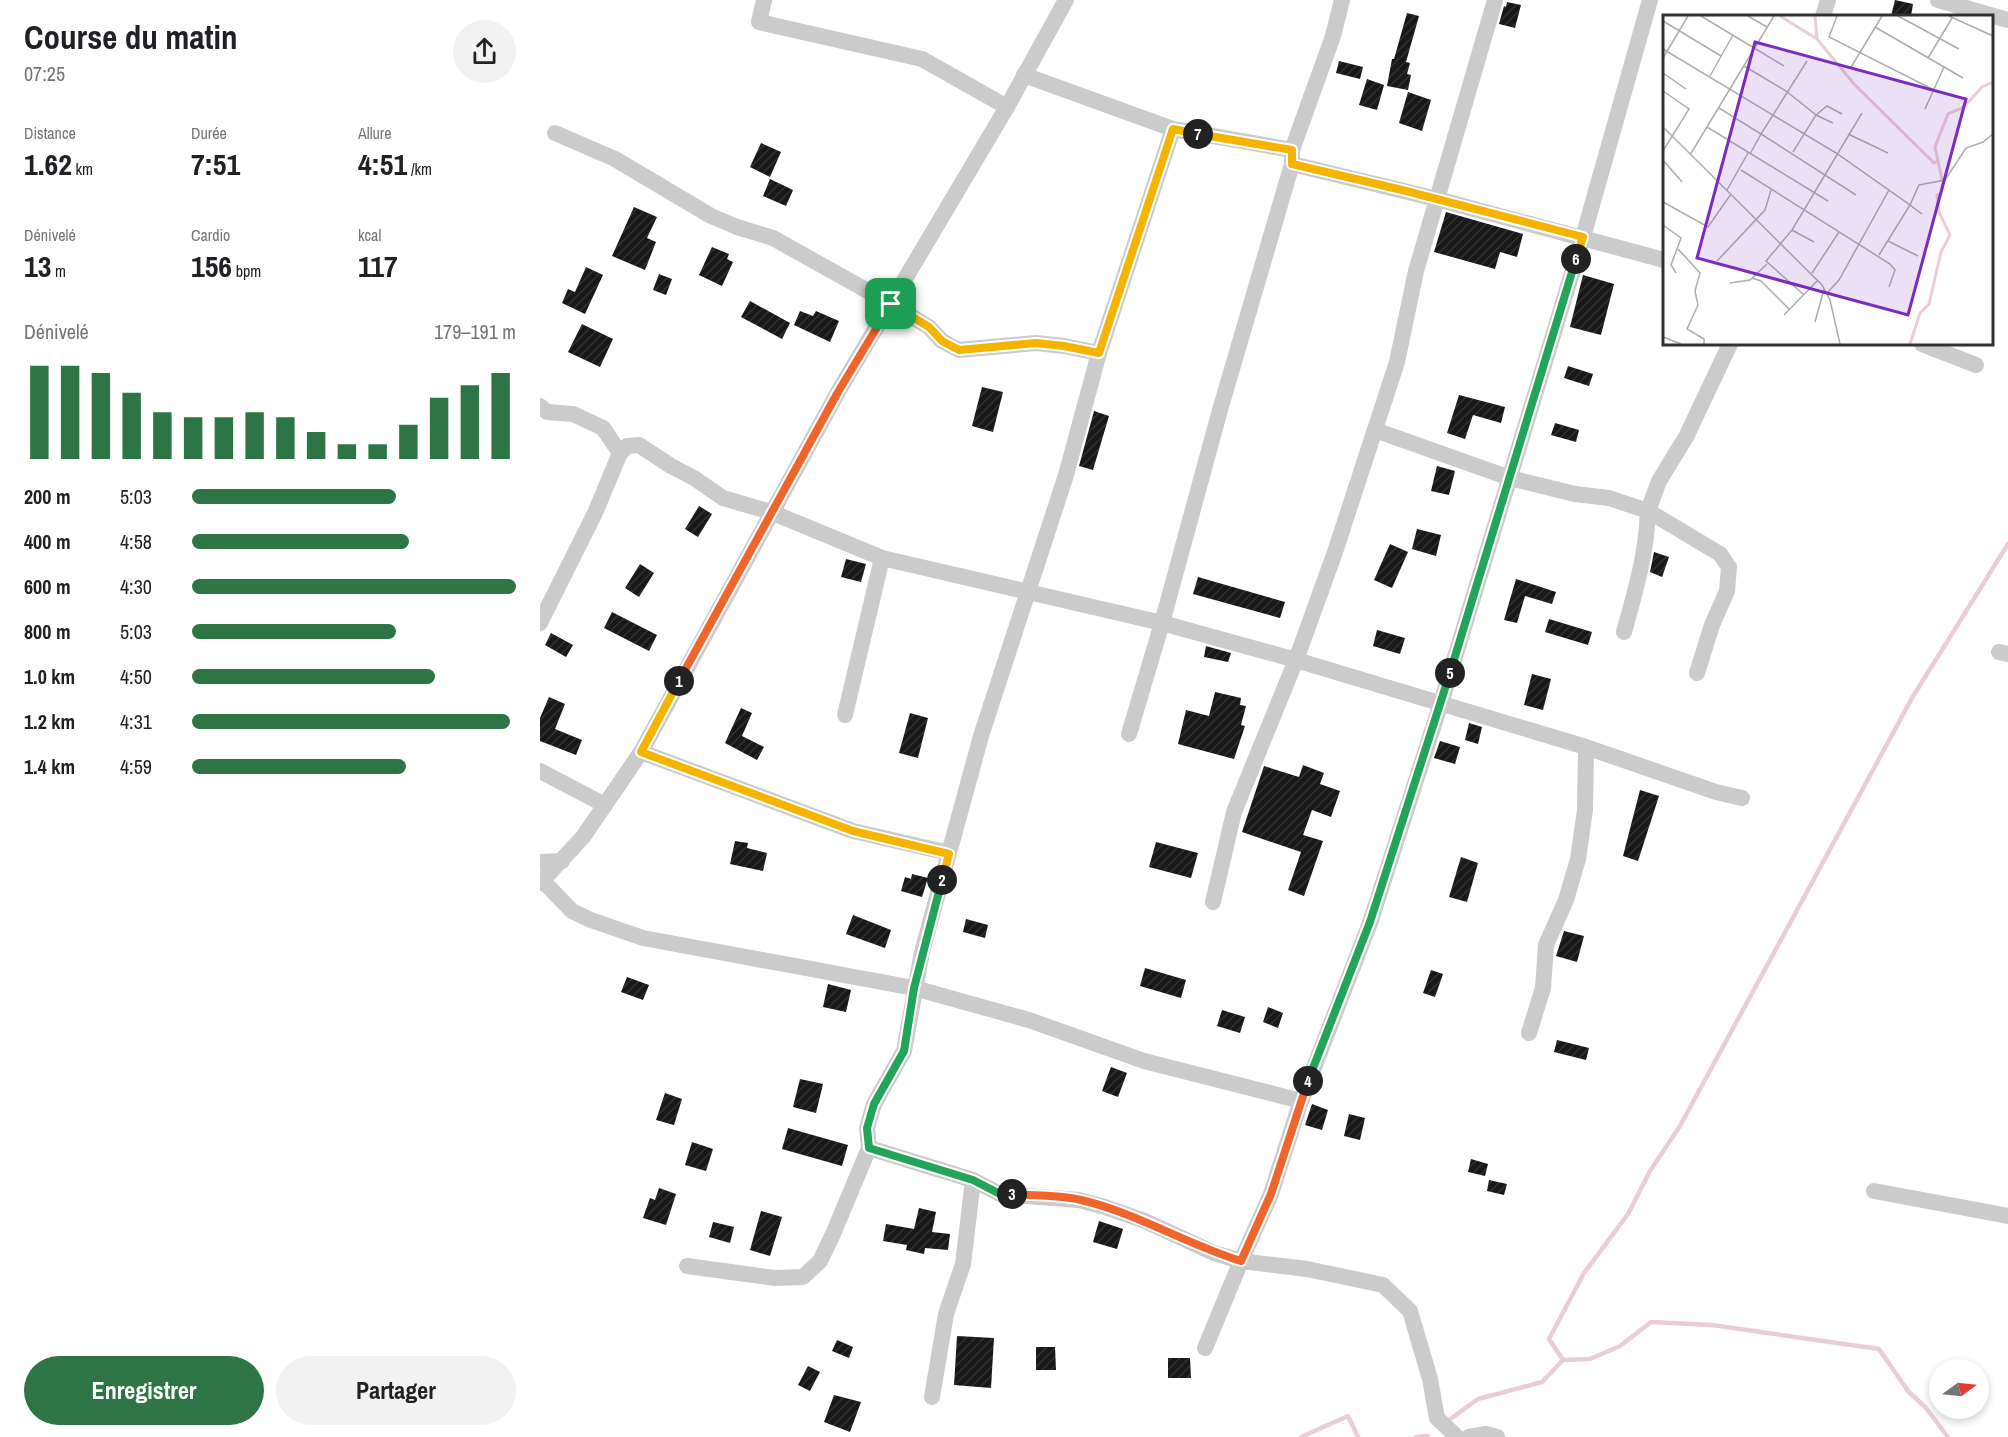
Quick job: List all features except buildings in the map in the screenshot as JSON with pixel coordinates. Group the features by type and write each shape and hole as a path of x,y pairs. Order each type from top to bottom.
{"street":[{"path":"764,0 759,22 922,59 1006,107"},
{"path":"1066,0 1006,107 838,392 641,752 582,837 541,882 572,911 643,938 914,988 1029,1020 1144,1061 1301,1101"},
{"path":"1129,734 1292,157 1334,36 1342,0"},
{"path":"1213,902 1234,812 1296,660 1335,552 1397,362 1416,271 1495,0"},
{"path":"1204,1348 1271,1194 1301,1101 1370,922 1441,703 1510,478 1583,237 1650,0"},
{"path":"1823,15 1828,0"},
{"path":"1938,0 1991,15"},
{"path":"1993,16 2008,20"},
{"path":"1024,75 1173,129 1292,157 1437,199 1663,259"},
{"path":"687,1266 775,1278 803,1277 820,1261 834,1234 869,1148 867,1128 874,1104 904,1051 914,988 981,736 1066,475 1099,353 1173,129"},
{"path":"555,133 615,159 711,216 773,238 891,304 929,327 942,341 959,350 1036,343 1099,353"},
{"path":"1624,632 1647,543 1648,511 1659,481 1686,437 1730,345"},
{"path":"1925,345 1976,365"},
{"path":"540,406 547,412 573,414 603,428 620,453"},
{"path":"1375,430 1510,478 1575,494 1609,498 1648,511 1720,554 1729,567 1727,591 1712,625 1697,673"},
{"path":"540,623 595,513 620,453 627,446 639,445 723,498 771,512 882,558 1162,623 1296,660 1586,747 1716,792 1742,798"},
{"path":"845,715 882,558"},
{"path":"1529,1033 1543,988 1546,945 1566,900 1578,859 1586,810 1586,747"},
{"path":"641,752 853,831 949,854"},
{"path":"540,771 605,805"},
{"path":"540,862 562,861"},
{"path":"869,1148 973,1180 1000,1194 1079,1200 1105,1207 1145,1221 1214,1253 1241,1261 1306,1269 1383,1285 1410,1311 1425,1360 1437,1418 1457,1437"},
{"path":"933,1397 945,1314 963,1264 973,1180"},
{"path":"1874,1191 2008,1214"},
{"path":"1469,1437 1486,1434 1497,1437"}],"waterway":[{"path":"1449,1420 1478,1399 1542,1382 1563,1360 1549,1339 1584,1273 1628,1214 1650,1171 1680,1126 1912,698 2008,544"},
{"path":"1563,1360 1590,1359 1620,1346 1651,1322 1712,1325 1879,1349 1908,1391 1926,1408 1948,1437"},
{"path":"1301,1437 1348,1416 1358,1437"},
{"path":"1416,1437 1428,1436"}],"route":[{"path":"1173,129 1292,150 1292,164 1583,237 1441,703 1370,922 1301,1101 1271,1194 1241,1261 1214,1253 1145,1221 1105,1207 1079,1200 1000,1194 973,1180 869,1148 867,1128 874,1104 904,1051 922,952 949,854 853,831 641,752 771,512 838,392 891,304 929,327 942,341 959,350 1036,343 1099,353 1173,129"}]}
